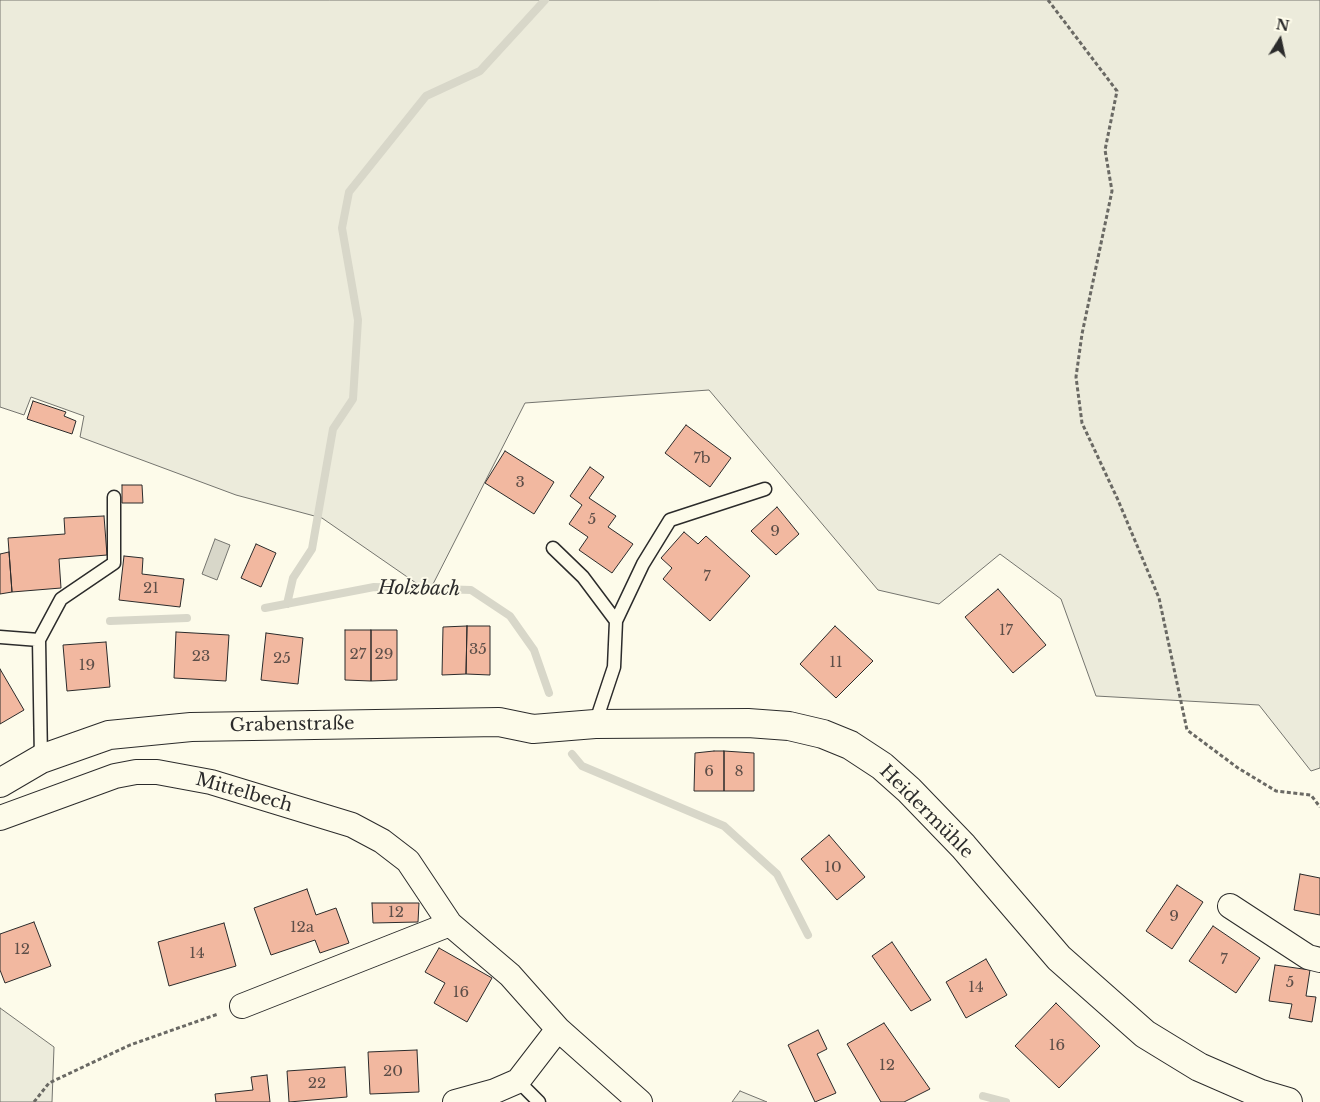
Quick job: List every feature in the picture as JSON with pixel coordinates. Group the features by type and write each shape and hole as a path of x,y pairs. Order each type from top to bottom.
{"street":[{"name":"Grabenstraße","path":"0,783 41,759 109,735 191,727 500,722 533,728 595,724"},
{"name":"Heidermühle","path":"595,724 748,723 789,726 823,734 850,745 882,766 909,790 964,846 1060,958 1146,1034 1198,1067 1261,1094 1288,1102"},
{"name":"Mittelbech","path":"0,818 115,776 136,772 157,772 211,782 352,825 382,841 408,861 450,924 510,976 558,1029 640,1102"},
{"path":"1230,906 1308,957 1320,960"},
{"path":"242,1006 450,924"},
{"path":"455,1102 493,1097 518,1081 558,1029"}],"lane":[{"path":"595,724 614,667 616,621 643,564 670,520 765,489"},
{"path":"41,759 39,640 61,599 114,563 114,497"},
{"path":"553,548 584,577 616,621"},
{"path":"0,637 39,640"},
{"path":"518,1081 539,1102"}],"path":[{"path":"1048,0 1117,91 1105,150 1112,191 1082,334 1076,376 1082,423 1118,500 1159,598 1187,730 1238,768 1276,791 1311,795 1320,807"},
{"path":"34,1102 50,1083 121,1050 242,1006"}],"shaded area":[{"path":"0,0 1320,0 1320,768 1311,771 1259,705 1096,696 1061,599 1000,554 939,604 878,590 709,390 525,403 429,592 322,518 236,495 80,437 84,416 31,397 24,415 0,407"},
{"path":"215,539 230,545 217,580 202,574"},
{"path":"0,1008 54,1047 52,1102 0,1102"},
{"path":"740,1091 767,1102 732,1102"}],"building":[{"path":"33,401 66,412 64,416 76,421 72,434 27,419"},
{"path":"686,425 731,458 710,487 665,453"},
{"path":"505,451 554,482 534,514 485,483"},
{"path":"590,467 604,477 589,498 616,516 608,527 633,544 612,573 579,550 588,537 569,524 582,505 570,496"},
{"path":"122,485 142,485 143,503 122,503"},
{"path":"777,507 799,534 776,555 751,531"},
{"path":"104,516 107,555 59,559 61,588 12,592 8,538 65,534 64,518"},
{"path":"684,532 698,544 706,536 750,576 710,621 663,579 672,568 661,558"},
{"path":"256,544 276,553 261,587 241,578"},
{"path":"9,552 12,592 0,594 0,554"},
{"path":"124,556 143,558 142,574 184,579 180,607 119,600"},
{"path":"998,589 1046,645 1013,673 965,617"},
{"path":"467,626 466,674 442,675 443,627"},
{"path":"467,626 490,626 490,675 466,674"},
{"path":"835,626 873,661 836,698 800,664"},
{"path":"345,630 371,630 371,681 345,680"},
{"path":"371,630 397,630 397,680 371,681"},
{"path":"176,632 229,635 226,681 174,678"},
{"path":"266,633 303,638 298,684 261,680"},
{"path":"106,642 110,687 67,691 63,645"},
{"path":"0,669 24,710 0,724"},
{"path":"724,751 724,791 694,791 695,753"},
{"path":"724,751 754,753 754,791 724,791"},
{"path":"829,835 865,877 837,900 801,859"},
{"path":"1300,874 1320,878 1320,915 1294,910"},
{"path":"1177,885 1203,902 1172,949 1146,931"},
{"path":"307,889 316,915 336,908 349,943 320,953 315,940 271,955 254,908"},
{"path":"372,903 419,903 418,922 373,923"},
{"path":"34,922 51,966 5,983 0,970 0,934"},
{"path":"224,923 236,966 169,986 158,942"},
{"path":"1213,926 1260,958 1236,993 1189,961"},
{"path":"892,942 931,1000 911,1011 872,956"},
{"path":"439,948 492,978 467,1022 434,1003 445,983 425,972"},
{"path":"986,959 1007,995 966,1018 946,982"},
{"path":"1275,965 1310,970 1306,996 1316,997 1312,1022 1289,1018 1292,1004 1269,1001"},
{"path":"1056,1003 1100,1046 1059,1088 1015,1046"},
{"path":"884,1023 930,1089 904,1102 881,1102 847,1044"},
{"path":"818,1030 827,1049 817,1054 836,1093 815,1102 788,1045"},
{"path":"417,1050 419,1092 370,1094 368,1052"},
{"path":"345,1067 347,1097 289,1102 287,1071"},
{"path":"267,1075 270,1102 216,1102 215,1094 253,1090 251,1077"}],"waterway":[{"path":"287,604 293,578 312,549 333,429 353,399 358,320 342,228 349,192 426,96 480,71 545,0"},
{"name":"Holzbach","path":"265,608 374,587 471,590 510,616 534,650 549,693"},
{"name":"Holzbach","path":"110,621 187,618"},
{"name":"Holzbach","path":"572,754 582,766 724,826 777,874 808,935"},
{"name":"Holzbach","path":"983,1096 1006,1102"}]}
